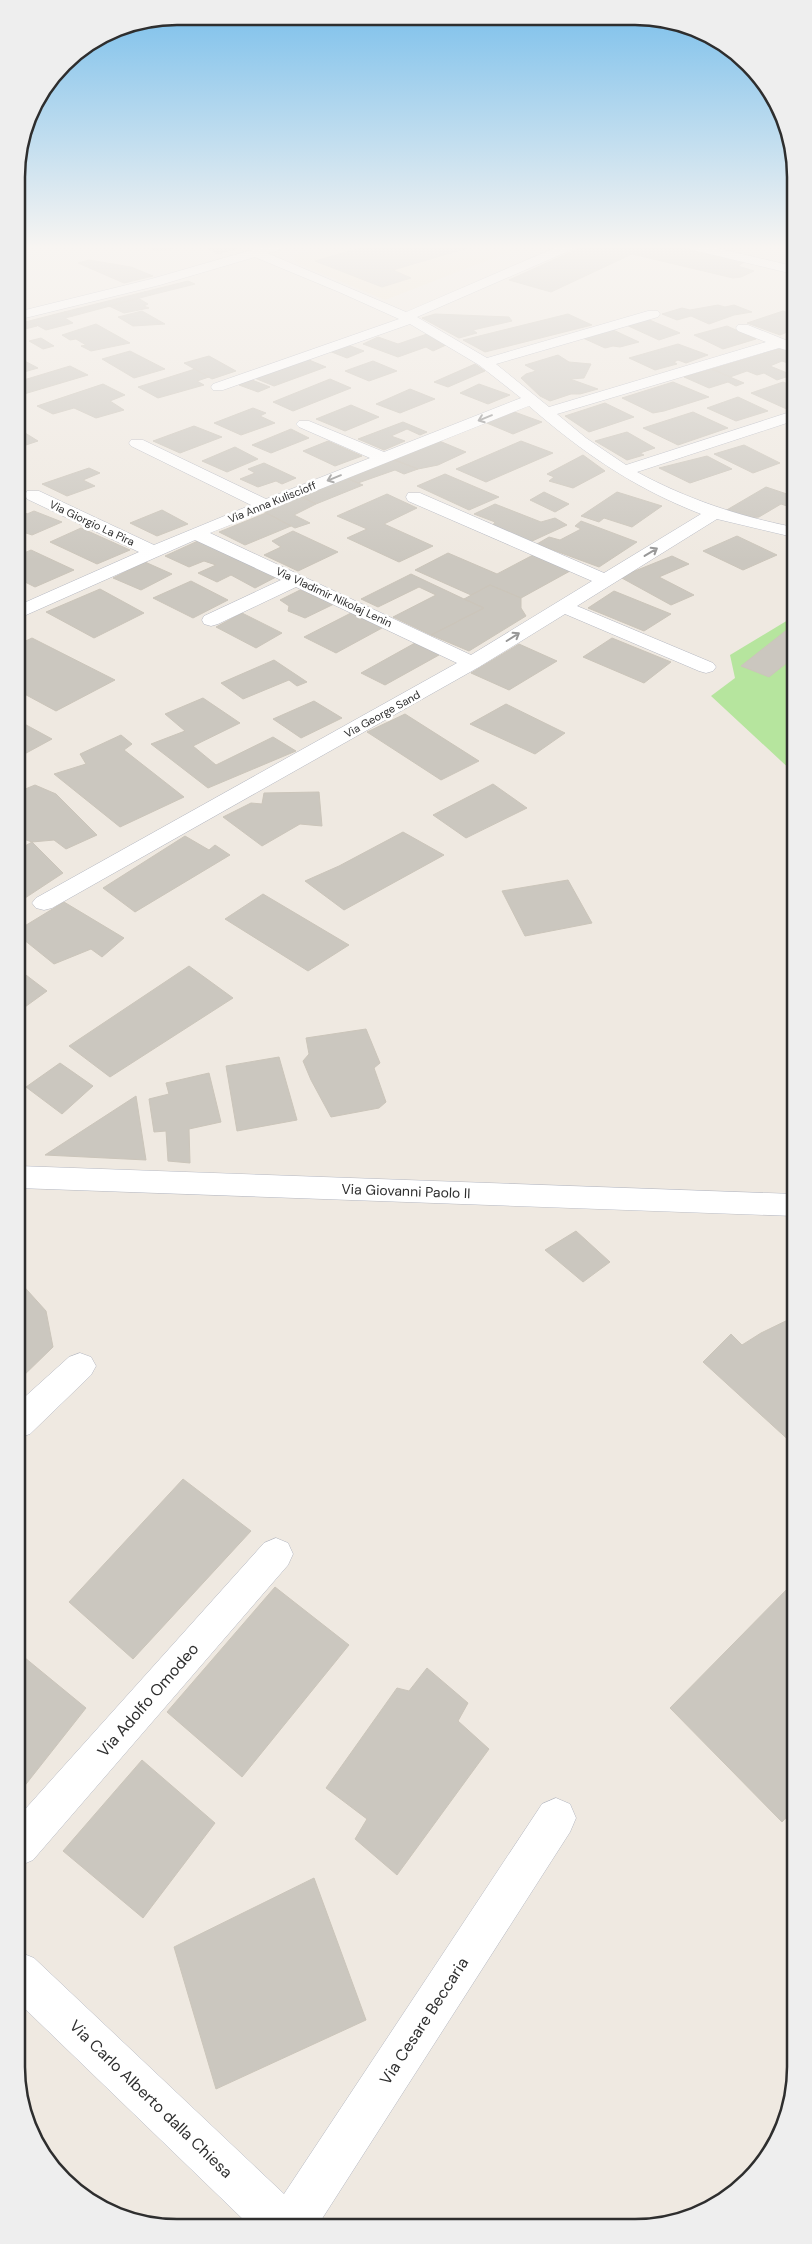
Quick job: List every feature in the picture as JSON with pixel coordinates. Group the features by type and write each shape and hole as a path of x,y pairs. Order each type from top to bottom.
{"street":[{"path":"218,387 316,352"},
{"path":"466,352 485,363 581,442 624,471 713,514 756,526 787,531"},
{"path":"485,363 524,352"},
{"path":"546,412 750,352"},
{"name":"Via Anna Kuliscioff","path":"25,604 195,533 530,400"},
{"path":"624,471 787,418"},
{"path":"304,424 383,458"},
{"path":"137,443 265,505"},
{"name":"Via Giorgio La Pira","path":"33,495 152,551"},
{"path":"414,497 604,580"},
{"name":"Via George Sand","path":"44,903 472,663 713,514"},
{"name":"Via Vladimir Nikolaj Lenin","path":"195,533 472,663"},
{"path":"211,620 297,580"},
{"path":"562,606 706,667"},
{"name":"Via Giovanni Paolo II","path":"25,1177 787,1205"},
{"path":"25,1417 80,1366"},
{"name":"Via Adolfo Omodeo","path":"25,1839 276,1554"},
{"name":"Via Cesare Beccaria","path":"295,2219 556,1818"},
{"name":"Via Carlo Alberto dalla Chiesa","path":"25,1979 277,2219"}],"green space":[{"path":"787,621 787,767 711,696 735,678 730,655"}],"building":[{"path":"131,352 165,369 134,378 102,359"},
{"path":"331,352 362,352 347,358"},
{"path":"384,352 413,352 398,357"},
{"path":"651,352 699,352 708,355 686,363 678,360 674,362 677,364 655,370 629,358"},
{"path":"770,352 787,352 787,363 782,361 770,366 787,373 787,377 777,380 764,373 757,375 747,371 730,377 712,369"},
{"path":"558,355 569,362 591,364 584,378 570,379 598,389 580,394 571,394 550,401 540,396 521,378 526,374 536,371 525,365"},
{"path":"209,356 236,371 212,379 184,363"},
{"path":"302,357 326,367 274,386 252,377"},
{"path":"25,361 38,368 25,372"},
{"path":"373,361 397,371 369,381 345,371"},
{"path":"475,364 485,371 448,387 434,382"},
{"path":"70,366 88,375 25,394 25,380"},
{"path":"195,369 209,377 197,381 204,385 158,398 138,387"},
{"path":"712,369 744,383 736,386 728,382 709,388 684,377"},
{"path":"330,379 351,388 293,411 273,402"},
{"path":"252,380 270,387 258,392 239,385"},
{"path":"673,382 709,397 653,413 622,398"},
{"path":"783,382 787,384 787,409 751,393"},
{"path":"103,384 125,395 110,401 124,410 96,418 74,408 53,414 37,406"},
{"path":"479,384 510,395 488,404 460,393"},
{"path":"410,389 435,399 400,413 376,404"},
{"path":"738,397 768,411 736,421 707,408"},
{"path":"605,403 634,417 589,432 565,416"},
{"path":"351,405 379,417 345,431 316,419"},
{"path":"253,408 266,413 260,416 275,423 241,435 214,423"},
{"path":"509,410 542,422 513,434 482,421"},
{"path":"693,412 728,428 678,445 643,428"},
{"path":"403,422 427,432 420,435 407,429 391,436 405,441 384,450 358,439"},
{"path":"194,426 222,437 180,453 153,441"},
{"path":"291,429 309,438 271,453 252,445"},
{"path":"627,432 655,448 640,453 644,455 627,460 595,441"},
{"path":"25,433 38,441 25,445"},
{"path":"437,440 466,452 438,465 418,469 392,459"},
{"path":"328,441 362,456 335,466 303,451"},
{"path":"521,441 553,453 486,482 456,469"},
{"path":"744,445 780,463 753,473 714,454"},
{"path":"235,447 258,459 227,472 202,461"},
{"path":"583,455 605,471 573,488 549,481 554,477 547,474"},
{"path":"707,456 732,469 690,483 659,468"},
{"path":"392,459 418,469 404,474 395,470 358,483 344,477"},
{"path":"264,463 296,478 282,484 276,481 258,487 240,479 255,473 248,469"},
{"path":"89,468 100,473 83,480 95,486 67,496 42,484"},
{"path":"445,474 499,497 469,510 417,486"},
{"path":"344,477 363,485 316,504 298,495"},
{"path":"766,487 787,494 787,506 781,504 759,517 749,518 725,511"},
{"path":"544,492 569,504 555,512 530,500"},
{"path":"617,492 662,506 632,527 604,518 599,522 581,516"},
{"path":"387,494 417,508 384,524 433,546 399,562 347,538 367,529 337,516"},
{"path":"298,495 316,504 294,515 310,523 295,528 261,510"},
{"path":"495,504 541,522 555,518 567,525 530,542 493,525 495,522 474,514"},
{"path":"162,510 188,524 157,536 130,523"},
{"path":"34,511 62,522 32,535 26,533 25,512 27,514"},
{"path":"266,513 291,526 245,545 219,532"},
{"path":"581,521 637,542 599,567 537,544 549,537 560,540 581,529 575,526"},
{"path":"81,528 130,550 97,564 50,542"},
{"path":"293,531 338,552 298,571 264,555 281,547 272,541"},
{"path":"737,536 777,555 743,570 703,551"},
{"path":"200,540 276,577 255,588 231,575 217,582 198,573 216,565 204,561 189,567 165,556"},
{"path":"31,550 74,570 35,587 25,582 25,553"},
{"path":"448,553 497,574 533,555 570,571 521,598 490,585 471,595 415,570"},
{"path":"672,556 689,564 659,577 694,595 671,605 620,577"},
{"path":"145,562 172,574 141,590 113,578"},
{"path":"411,574 484,608 431,635 393,617 436,595 419,587 378,607 361,599"},
{"path":"191,581 228,600 193,618 153,598"},
{"path":"490,585 521,598 521,608 526,616 469,651 431,635 484,608 464,599"},
{"path":"100,589 144,613 94,638 46,612"},
{"path":"300,590 334,604 305,618 288,611 289,606 280,600"},
{"path":"614,591 671,614 644,631 588,608"},
{"path":"242,613 282,633 256,648 216,627"},
{"path":"351,613 382,628 336,653 304,637"},
{"path":"787,630 787,663 769,677 741,666"},
{"path":"32,638 115,680 56,711 25,694 25,641"},
{"path":"612,638 671,662 644,683 583,657"},
{"path":"415,643 439,655 385,685 361,673"},
{"path":"519,644 557,661 509,690 471,673"},
{"path":"274,660 307,682 297,686 289,680 243,699 221,683"},
{"path":"203,698 240,723 193,746 216,765 273,737 296,751 208,788 151,744 185,731 165,714"},
{"path":"314,701 342,718 301,738 273,719"},
{"path":"506,704 565,733 535,754 470,724"},
{"path":"405,714 479,761 441,780 367,732"},
{"path":"25,724 52,739 25,754"},
{"path":"121,735 132,744 124,750 184,797 120,827 54,774 86,764 80,754"},
{"path":"493,784 527,808 466,838 433,815"},
{"path":"35,785 56,794 97,835 66,849 54,840 32,842 25,840 25,789"},
{"path":"319,792 322,826 300,824 262,846 223,817 251,803 262,804 264,793"},
{"path":"403,832 444,855 344,910 305,881 339,866"},
{"path":"185,836 209,850 215,845 230,855 135,912 103,888"},
{"path":"32,842 63,873 25,898 25,846"},
{"path":"568,880 592,923 525,936 502,891"},
{"path":"263,894 349,945 308,971 225,919"},
{"path":"64,902 124,938 102,957 91,949 54,964 25,941 25,926"},
{"path":"189,966 233,998 110,1077 69,1046"},
{"path":"25,974 47,991 25,1007"},
{"path":"366,1029 380,1063 374,1068 386,1102 379,1108 331,1117 303,1061 309,1054 306,1038"},
{"path":"279,1057 297,1120 237,1131 226,1066"},
{"path":"60,1063 93,1086 62,1114 26,1087"},
{"path":"209,1073 221,1122 189,1129 190,1163 168,1161 166,1131 154,1132 149,1099 169,1094 166,1083"},
{"path":"136,1096 146,1160 45,1155"},
{"path":"576,1231 610,1262 583,1282 545,1250"},
{"path":"25,1288 46,1311 53,1347 25,1374"},
{"path":"787,1320 787,1439 703,1362 731,1334 742,1345"},
{"path":"183,1479 251,1531 133,1659 69,1602"},
{"path":"275,1587 349,1645 242,1777 167,1712"},
{"path":"787,1589 787,1817 782,1822 670,1708"},
{"path":"25,1658 86,1708 25,1785"},
{"path":"427,1668 468,1703 458,1721 489,1749 397,1875 355,1839 367,1819 326,1788 397,1688 409,1691"},
{"path":"142,1760 215,1823 143,1918 63,1851"},
{"path":"314,1878 366,2020 216,2089 174,1947"}]}
